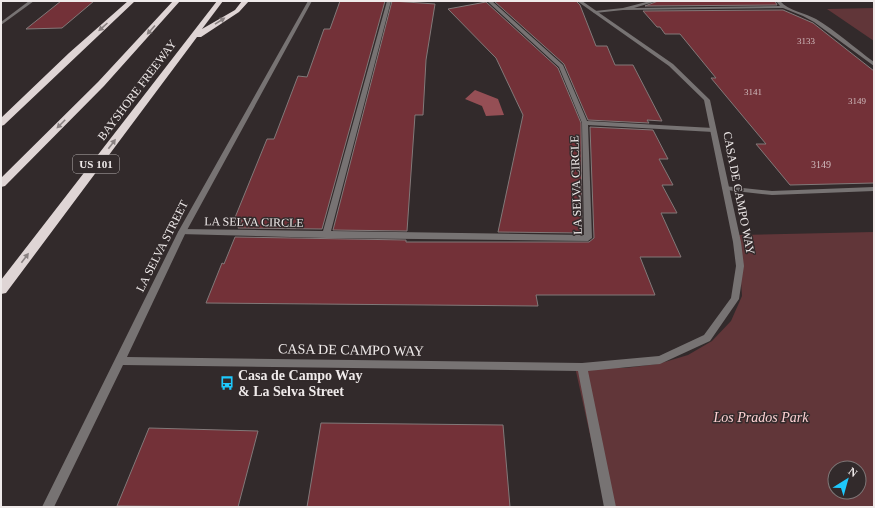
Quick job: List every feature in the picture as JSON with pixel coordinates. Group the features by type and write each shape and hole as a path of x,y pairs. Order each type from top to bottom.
{"highway":[{"path":"1,123 72,55 132,1"},
{"name":"BAYSHORE FREEWAY","path":"1,184 101,84 177,1"},
{"name":"BAYSHORE FREEWAY","path":"1,289 220,1"},
{"path":"192,39 237,11 246,1"}],"street":[{"path":"1,24 32,1"},
{"name":"LA SELVA STREET","path":"48,507 120,362 182,232 310,1"},
{"path":"326,235 389,1"},
{"name":"LA SELVA CIRCLE","path":"182,232 588,238 585,123 561,66 489,1"},
{"name":"CASA DE CAMPO WAY","path":"120,362 582,367 660,360 708,338 735,299 740,266 737,242 707,100 671,65 579,1"},
{"path":"636,1 642,4"},
{"path":"623,9 655,1"},
{"path":"778,1 783,7"},
{"path":"595,12 623,9 783,7 805,15 816,21 874,64"},
{"path":"585,123 713,130"},
{"path":"726,188 772,193 874,189"},
{"path":"582,367 610,507"}],"green space":[{"path":"874,8 874,41 827,9"},
{"name":"Los Prados Park","path":"874,232 874,507 606,507 575,367 625,368 658,364 688,355 712,341 731,321 742,296 738,235"}],"shaded area":[{"path":"475,90 498,99 504,115 486,116 482,106 465,99"}],"building":[{"path":"61,1 94,1 62,28 26,29"},
{"path":"340,1 385,1 322,229 238,228 242,220 234,220 267,139 274,139 298,76 307,77 324,29 330,29"},
{"path":"392,1 435,4 426,60 423,115 415,115 407,231 333,230"},
{"path":"494,1 576,1 580,5 596,46 607,46 615,65 633,65 662,121 647,120 649,123 588,120 564,64"},
{"path":"658,1 775,1 777,5 645,6"},
{"path":"486,2 558,68 581,123 582,233 498,232 523,115 496,58 448,9"},
{"path":"783,10 813,23 874,71 874,183 790,185 756,144 766,144 711,78 716,78 680,34 665,34 660,27 657,27 643,11"},
{"path":"590,127 653,130 668,159 659,159 673,185 662,185 677,213 661,213 681,257 640,257 655,295 536,295 538,306 206,303 222,263 224,264 235,237 406,240 406,242 589,242 594,238"},
{"path":"321,423 503,425 510,507 307,507"},
{"path":"149,428 258,431 238,507 117,506"}],"place":[{"name":"Casa de Campo Way & La Selva Street","path":"227,383"}]}
